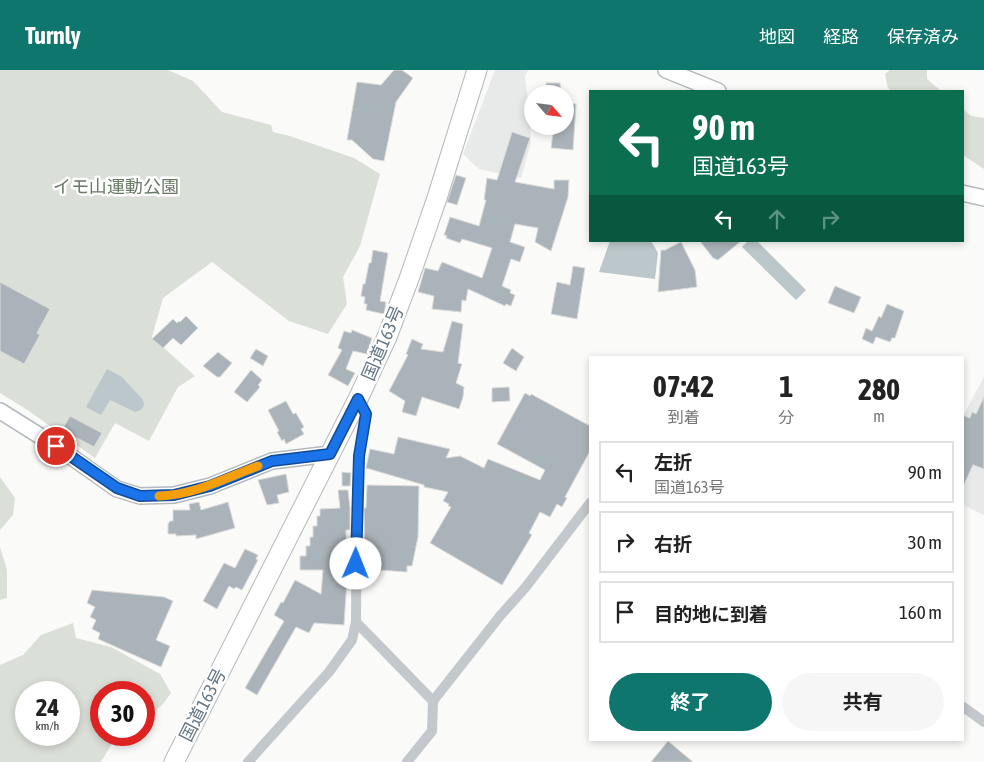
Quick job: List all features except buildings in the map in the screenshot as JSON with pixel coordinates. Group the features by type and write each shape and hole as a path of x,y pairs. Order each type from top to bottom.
{"highway":[{"name":"国道163号","path":"174,762 358,399 387,336 410,276 477,70"}],"street":[{"path":"666,70 716,90"},
{"path":"964,193 984,198"},
{"path":"248,762 329,672 352,640 356,622 358,472 366,414 358,399"},
{"path":"0,411 56,446 117,488 140,496 174,495 210,486 272,461 330,454"},
{"path":"407,762 432,731 433,701 500,616 525,588 589,504"},
{"path":"356,622 433,701"},
{"path":"964,707 984,722"}],"shaded area":[{"path":"495,70 528,70 525,76 526,85 524,85 524,135 531,135 531,143 521,178 479,169 463,154"},
{"path":"610,242 652,242 658,253 655,279 599,272"},
{"path":"747,242 758,242 806,290 796,300 742,247"},
{"path":"107,369 122,377 143,400 144,405 141,410 135,412 110,400 101,415 86,407"},
{"path":"984,377 984,515 964,505 964,414"}],"green space":[{"name":"イモ山運動公園","path":"0,70 168,70 193,81 222,112 271,125 273,132 354,158 380,174 360,246 343,277 347,304 328,334 289,321 212,262 163,298 152,337 195,376 178,387 149,441 115,423 95,458 29,411 0,393"},
{"path":"890,70 927,70 927,79 940,90 890,90 885,74"},
{"path":"964,110 971,116 984,118 984,169 964,156"},
{"path":"0,477 15,498 13,515 0,530"},
{"path":"0,547 7,570 7,598 0,600"},
{"path":"73,623 76,638 111,647 160,674 171,693 155,711 155,681 90,681 90,746 110,746 101,762 0,762 0,665 23,655 41,635"}],"slow traffic":[{"path":"159,496 174,495 210,486 258,466"}],"route":[{"path":"56,446 117,488 140,496 174,495 210,486 272,461 330,454 358,399 366,414 359,456 356,564"}]}
